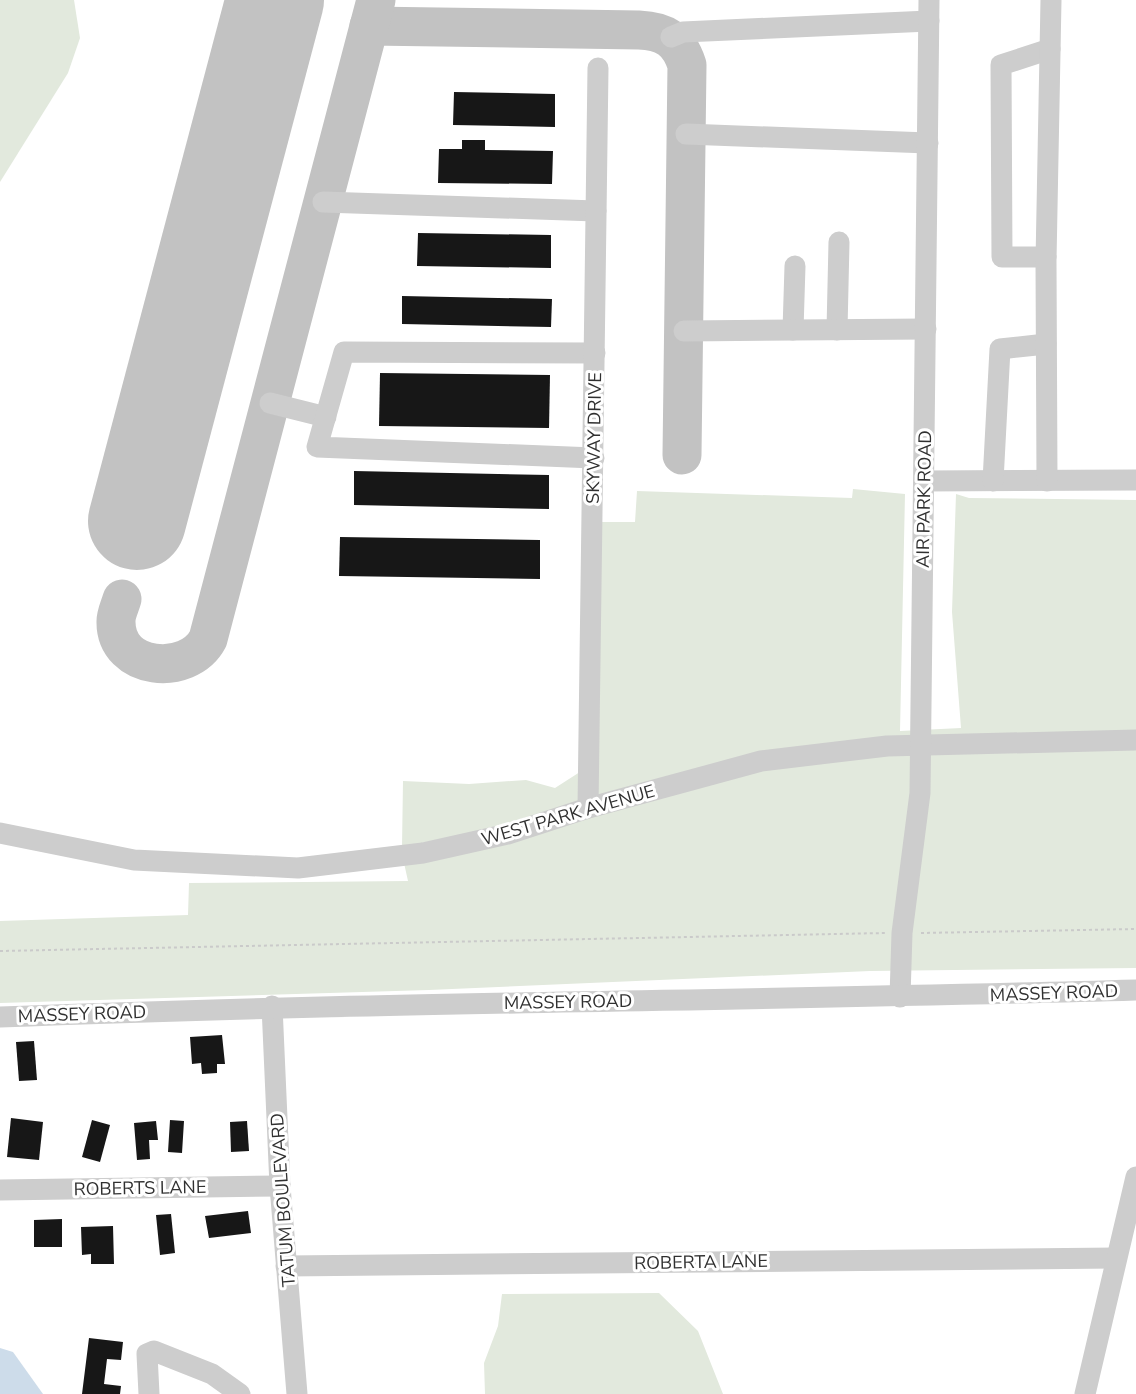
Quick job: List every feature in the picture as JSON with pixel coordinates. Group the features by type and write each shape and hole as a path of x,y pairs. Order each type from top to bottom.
{"street":[{"path":"1047,481 1046,257 1051,0"},
{"path":"671,37 684,32 929,10"},
{"name":"AIR PARK ROAD","path":"900,997 902,933 920,793 929,10"},
{"path":"1046,257 1002,257 1001,65 1050,49"},
{"name":"SKYWAY DRIVE","path":"588,808 598,68"},
{"path":"686,134 927,143"},
{"path":"323,202 596,211"},
{"path":"837,330 839,242"},
{"path":"793,330 795,266"},
{"path":"684,331 926,329"},
{"path":"993,481 1000,349 1046,344"},
{"path":"594,459 317,447 344,352 595,353"},
{"path":"270,403 326,417"},
{"path":"924,482 1136,480"},
{"name":"WEST PARK AVENUE","path":"0,833 134,860 298,868 423,853 508,834 588,808 761,760 887,747 1136,740"},
{"name":"MASSEY ROAD","path":"0,1017 272,1006 900,997 1136,990"},
{"name":"TATUM BOULEVARD","path":"272,1006 280,1186 297,1394"},
{"path":"1085,1394 1136,1177"},
{"name":"ROBERTS LANE","path":"0,1190 280,1186"},
{"name":"ROBERTA LANE","path":"286,1266 1116,1258"},
{"path":"149,1394 147,1354 154,1352 212,1374 240,1394"}],"path":[{"path":"0,951 1136,928"}],"shaded area":[{"path":"0,0 74,0 80,38 68,73 0,182"},
{"path":"853,489 905,494 900,731 961,728 952,612 956,494 969,498 1136,500 1136,731 887,738 506,826 402,847 403,781 469,784 526,780 555,788 597,761 596,522 635,522 637,491 852,498"},
{"path":"1136,748 1136,968 870,971 429,990 0,1003 0,921 188,915 189,883 408,881 404,863 762,769 887,755"},
{"path":"659,1293 698,1331 723,1394 485,1394 484,1363 498,1326 502,1294"}],"water":[{"path":"0,1348 13,1352 43,1394 0,1394"}],"building":[{"path":"454,92 555,94 555,127 453,125"},
{"path":"462,140 485,140 485,150 553,151 552,184 438,183 439,149 462,149"},
{"path":"418,233 551,235 551,268 417,266"},
{"path":"402,296 552,299 551,327 402,324"},
{"path":"380,373 550,375 549,428 379,426"},
{"path":"354,471 549,475 549,509 354,505"},
{"path":"340,537 540,540 540,579 339,576"},
{"path":"222,1035 225,1064 217,1064 217,1073 202,1074 201,1063 192,1064 190,1037"},
{"path":"34,1041 37,1080 19,1081 16,1042"},
{"path":"11,1118 43,1122 39,1160 7,1157"},
{"path":"92,1120 110,1125 100,1162 82,1157"},
{"path":"170,1120 184,1121 182,1153 168,1152"},
{"path":"156,1121 158,1140 149,1140 150,1159 137,1160 134,1123"},
{"path":"247,1121 249,1151 231,1152 230,1122"},
{"path":"248,1211 251,1233 209,1238 205,1216"},
{"path":"171,1214 175,1253 160,1255 156,1215"},
{"path":"62,1219 62,1247 34,1247 34,1220"},
{"path":"113,1226 114,1264 91,1264 91,1254 82,1255 81,1227"},
{"path":"89,1338 123,1342 121,1360 107,1359 104,1384 121,1386 120,1394 82,1394"}],"taxiway":[{"path":"122,599 116,618 119,638 127,650 139,659 154,663 170,663 185,659 198,651 208,639 376,0"},
{"path":"369,26 639,30 664,35 680,49 687,65 682,455"}],"runway":[{"path":"137,521 275,0"}]}
